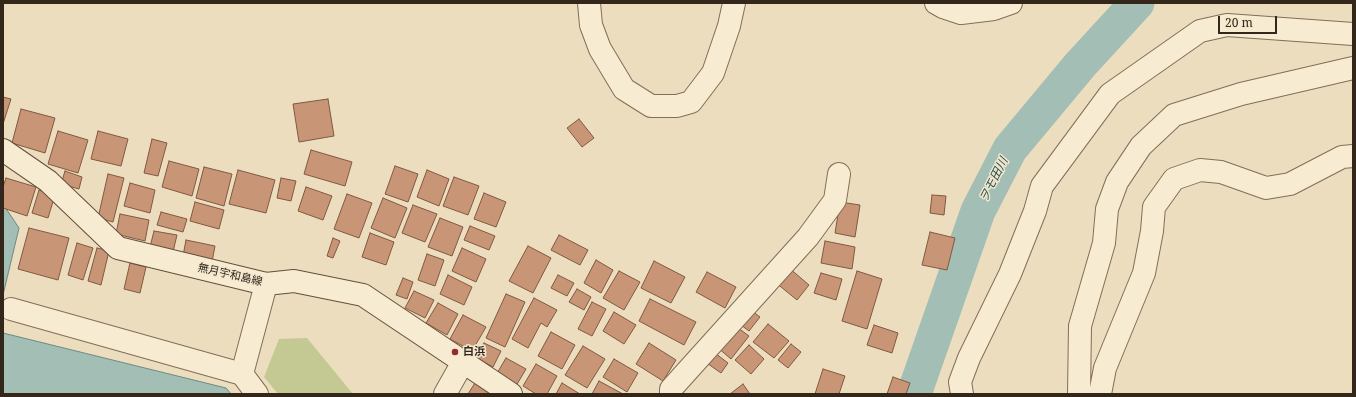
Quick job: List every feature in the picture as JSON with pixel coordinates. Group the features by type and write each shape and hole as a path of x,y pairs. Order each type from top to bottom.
{"street":[{"path":"589,3 591,24 600,49 624,89 651,106 677,106 691,102 713,73 729,26 734,3"},
{"path":"936,3 943,8 961,12 994,9 1011,3"},
{"path":"962,394 960,382 969,358 1010,274 1035,211 1042,186 1110,94 1200,31 1227,25 1353,34"},
{"path":"1079,394 1080,326 1104,243 1107,209 1117,182 1140,146 1174,115 1241,94 1353,68"},
{"name":"無月宇和島線","path":"3,150 48,181 118,248 266,284 294,282 363,295 511,394"},
{"path":"1100,394 1105,368 1144,273 1152,231 1154,207 1174,180 1200,170 1221,172 1266,188 1290,184 1342,157 1353,156"},
{"path":"671,394 671,389 808,237 835,200 839,174"},
{"path":"242,374 266,284"},
{"path":"11,309 242,374 257,394"},
{"path":"445,394 463,362"}],"green space":[{"path":"307,338 353,394 278,394 264,377 279,339"}],"water":[{"path":"3,204 19,228 3,295"},
{"path":"3,333 226,388 231,394 3,394"}],"building":[{"path":"3,97 11,99 3,124"},
{"path":"328,99 334,136 299,142 293,104"},
{"path":"21,109 55,118 45,153 12,143"},
{"path":"579,119 594,138 582,147 567,128"},
{"path":"58,131 88,140 78,173 48,164"},
{"path":"98,131 128,139 121,166 91,159"},
{"path":"152,139 167,143 158,176 144,173"},
{"path":"311,150 352,162 345,186 304,174"},
{"path":"169,161 199,169 192,196 162,187"},
{"path":"395,166 418,174 408,202 385,194"},
{"path":"204,167 232,174 224,206 196,198"},
{"path":"238,170 275,180 266,213 229,204"},
{"path":"427,170 449,179 439,206 417,197"},
{"path":"65,171 82,177 79,189 61,184"},
{"path":"108,174 124,178 113,222 98,218"},
{"path":"454,177 479,186 468,215 443,206"},
{"path":"6,178 36,187 27,216 3,208 3,187"},
{"path":"281,178 296,181 291,201 277,198"},
{"path":"130,183 155,190 150,213 124,206"},
{"path":"306,187 332,196 323,220 298,211"},
{"path":"39,190 55,195 48,218 32,213"},
{"path":"484,193 506,202 496,227 474,219"},
{"path":"347,194 372,203 359,238 334,229"},
{"path":"932,195 946,196 944,215 930,213"},
{"path":"383,198 407,208 395,238 371,228"},
{"path":"195,202 224,210 219,229 190,221"},
{"path":"840,202 860,205 855,237 835,233"},
{"path":"413,205 437,214 425,242 402,233"},
{"path":"161,212 187,219 183,232 157,225"},
{"path":"120,214 149,220 145,241 116,234"},
{"path":"440,218 463,227 452,256 428,247"},
{"path":"470,226 495,236 489,250 464,240"},
{"path":"29,228 69,238 58,280 18,269"},
{"path":"154,231 177,235 172,256 149,251"},
{"path":"930,232 955,238 947,270 922,265"},
{"path":"370,233 394,242 386,265 362,257"},
{"path":"559,235 588,250 580,265 551,250"},
{"path":"333,238 340,241 333,258 327,256"},
{"path":"186,240 215,246 212,262 183,256"},
{"path":"825,241 855,247 852,269 821,263"},
{"path":"77,243 93,248 83,280 68,275"},
{"path":"528,246 551,258 533,293 509,281"},
{"path":"97,248 109,251 101,285 88,281"},
{"path":"462,248 486,259 476,282 452,271"},
{"path":"427,254 444,260 435,286 418,280"},
{"path":"596,260 613,270 601,293 584,283"},
{"path":"654,261 685,277 671,303 641,288"},
{"path":"130,263 146,267 140,293 124,289"},
{"path":"788,267 809,285 797,300 775,282"},
{"path":"619,271 640,282 624,310 603,298"},
{"path":"857,271 882,279 867,329 842,321"},
{"path":"707,272 736,287 725,308 696,292"},
{"path":"821,273 842,279 836,300 814,293"},
{"path":"448,275 472,287 464,305 440,294"},
{"path":"558,275 574,283 567,296 551,288"},
{"path":"403,278 413,282 407,299 396,295"},
{"path":"577,289 591,297 584,310 569,302"},
{"path":"414,291 434,300 425,318 405,308"},
{"path":"506,294 525,302 505,347 486,338"},
{"path":"534,298 557,310 547,327 541,323 528,348 512,339"},
{"path":"650,299 696,322 684,345 639,321"},
{"path":"592,302 606,309 592,336 578,329"},
{"path":"438,303 458,314 447,335 426,323"},
{"path":"748,308 760,317 749,331 737,322"},
{"path":"614,312 636,325 624,344 603,331"},
{"path":"463,315 486,327 472,351 450,339"},
{"path":"768,324 789,341 774,358 753,342"},
{"path":"734,325 749,336 731,359 717,347"},
{"path":"874,325 898,333 892,353 867,345"},
{"path":"551,332 575,345 562,369 538,356"},
{"path":"484,343 501,351 493,367 477,358"},
{"path":"649,343 676,360 663,381 636,364"},
{"path":"791,344 801,352 788,368 778,360"},
{"path":"749,345 764,359 751,374 735,360"},
{"path":"583,346 605,359 587,388 565,375"},
{"path":"711,350 728,363 721,373 704,361"},
{"path":"506,358 526,369 516,386 496,375"},
{"path":"614,359 638,373 627,392 603,377"},
{"path":"536,364 557,376 547,394 536,394 523,386"},
{"path":"823,369 845,376 839,394 815,394"},
{"path":"893,377 910,383 906,394 887,394"},
{"path":"599,381 623,394 592,394"},
{"path":"475,383 495,394 468,394"},
{"path":"562,383 580,394 556,394"},
{"path":"743,384 750,394 730,394"}],"waterway":[{"name":"ヲモ田川","path":"914,394 978,211 1010,149 1080,65 1137,3"}],"place":[{"name":"白浜","path":"455,352"}]}
